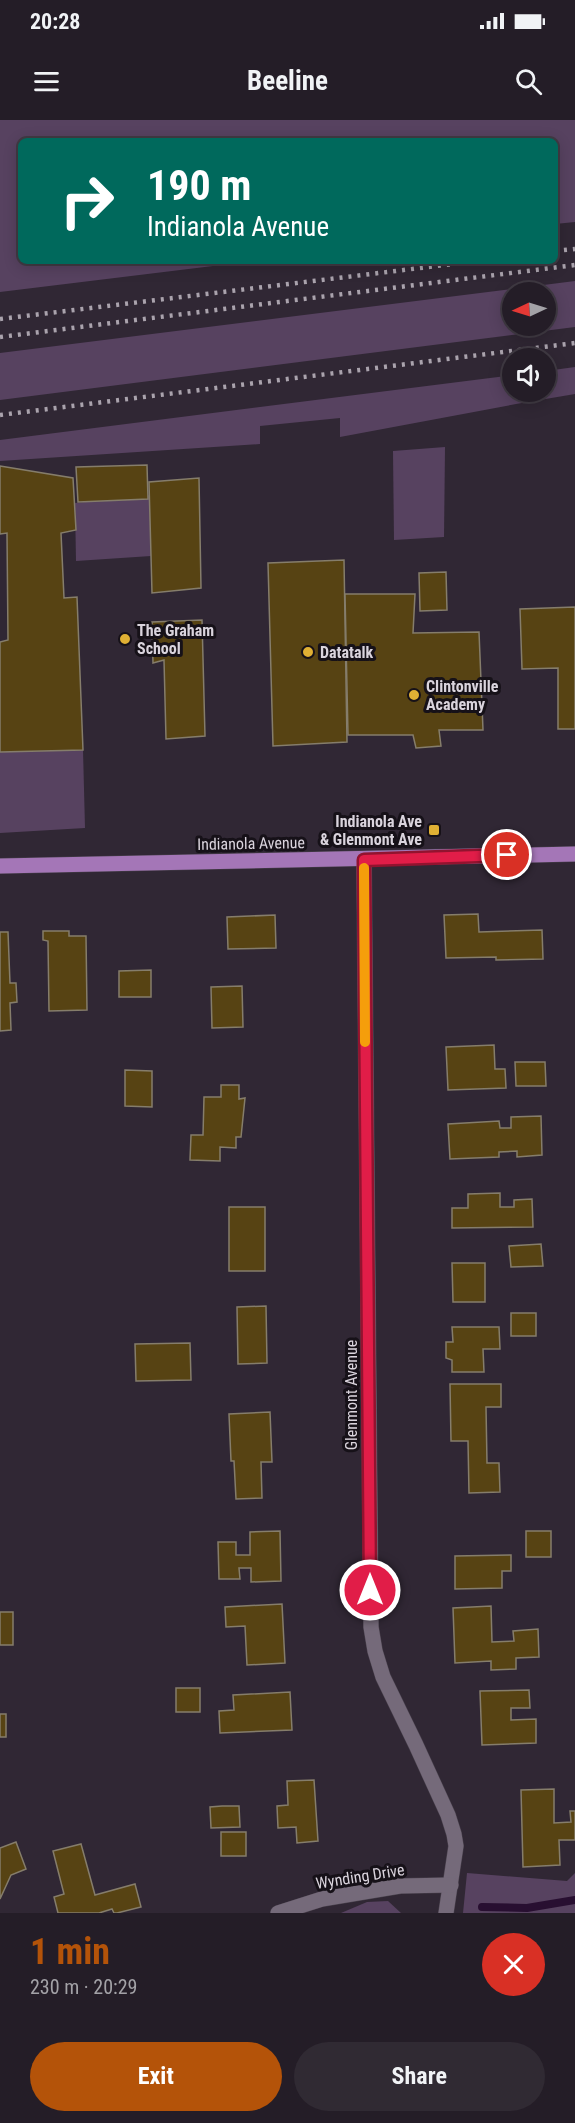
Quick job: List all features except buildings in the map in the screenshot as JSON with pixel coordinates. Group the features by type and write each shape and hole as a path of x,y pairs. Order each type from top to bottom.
{"main road":[{"name":"Indianola Avenue","path":"0,866 575,854"}],"street":[{"name":"Glenmont Avenue","path":"364,860 370,1627 383,1677 448,1815 454,1834 456,1846 446,1913"},
{"name":"Wynding Drive","path":"278,1913 322,1899 400,1886 451,1885"}],"shaded area":[{"path":"0,120 575,120 575,222 558,224 558,138 18,138 18,264 229,264 0,292"},
{"path":"575,281 575,327 556,329 556,283"},
{"path":"502,290 502,336 504,336 0,400 0,353"},
{"path":"575,367 575,394 556,397 556,370"},
{"path":"502,376 502,402 528,402 340,437 340,418 260,426 260,444 0,461 0,440"},
{"path":"445,447 444,537 394,540 393,451"},
{"path":"151,495 151,556 76,561 75,503"},
{"path":"83,750 85,828 0,833 0,752"},
{"path":"467,1873 567,1881 575,1873 575,1913 463,1913"},
{"path":"388,1901 401,1913 341,1913 367,1902"}],"waterway":[{"path":"482,1907 527,1908 575,1900"}],"railway":[{"path":"558,251 575,249"},
{"path":"0,319 453,264"},
{"path":"0,337 575,265"},
{"path":"0,415 575,343"}],"slow traffic":[{"path":"364,868 365,1042"}],"place":[{"name":"The Graham School","path":"125,639"},
{"name":"Datatalk","path":"308,652"},
{"name":"Clintonville Academy","path":"414,695"},
{"name":"Indianola Ave & Glenmont Ave","path":"434,830"}],"route":[{"path":"370,1590 364,860 507,855"}]}
